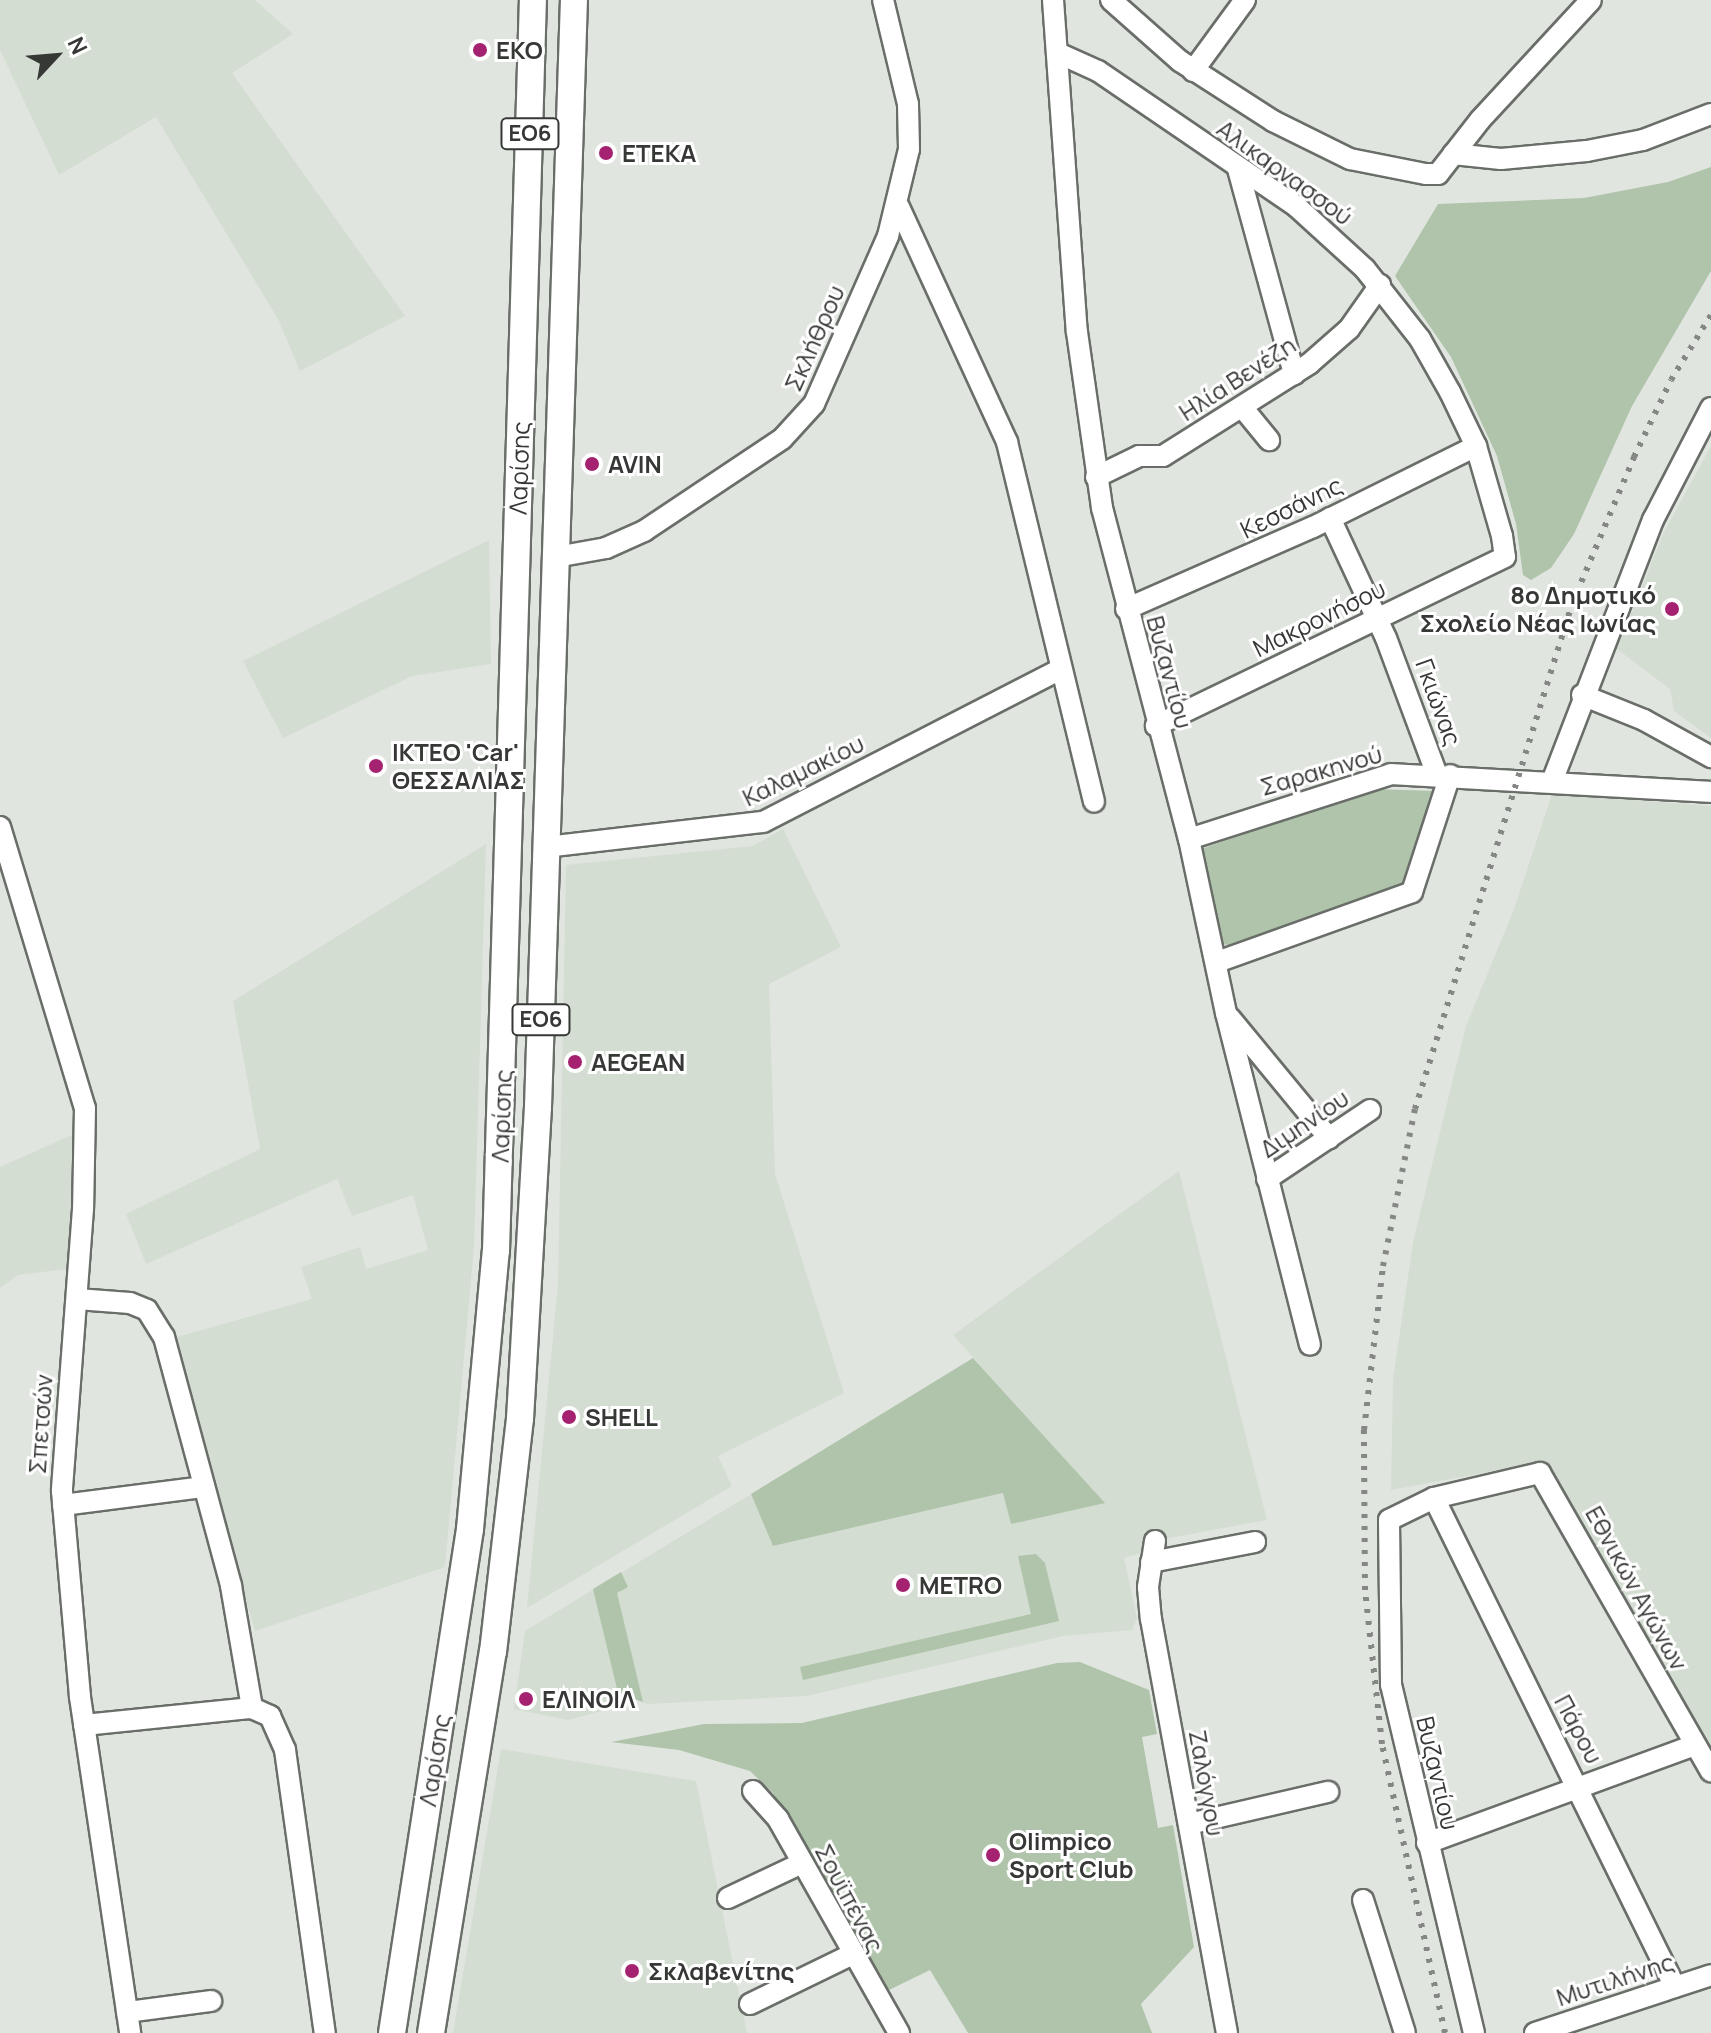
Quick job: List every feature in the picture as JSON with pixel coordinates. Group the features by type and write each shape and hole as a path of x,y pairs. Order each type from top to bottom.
{"main road":[{"name":"Λαρίσης","path":"392,2033 470,1529 496,1251 533,0"},
{"name":"Λαρίσης","path":"431,2033 493,1652 520,1419 546,847 574,0"}],"street":[{"name":"Σκλήθρου","path":"556,557 606,548 644,531 798,426 814,404 899,207 911,118 883,0"},
{"name":"Βυζαντίου","path":"1053,0 1077,332 1096,477 1156,726 1189,839 1226,1013 1310,1345"},
{"path":"1111,0 1193,71 1331,151 1380,169 1438,174 1591,0"},
{"path":"1193,71 1245,0"},
{"name":"Αλικαρνασσού","path":"1058,53 1098,71 1314,220 1380,285 1435,363 1476,446 1505,557"},
{"path":"1453,154 1525,158 1587,151 1643,140 1711,114"},
{"path":"1238,169 1294,374"},
{"path":"899,207 1000,421 1094,802"},
{"name":"Ηλία Βενέζη","path":"1096,477 1139,456 1163,456 1294,374 1338,341 1380,285"},
{"path":"1242,407 1269,440"},
{"path":"1553,779 1582,695 1653,520 1711,408"},
{"name":"Κεσσάνης","path":"1126,609 1330,518 1476,446"},
{"name":"Γκιώνας","path":"1330,518 1378,618 1444,775"},
{"name":"Μακρονήσου","path":"1156,726 1505,557"},
{"name":"Καλαμακίου","path":"546,847 763,822 1061,669"},
{"path":"1582,695 1644,720 1711,757"},
{"path":"1217,962 1412,892 1444,775"},
{"name":"Σαρακηνού","path":"1189,839 1372,777 1444,775 1553,779 1711,792"},
{"name":"Σπετσών","path":"0,827 85,1108 77,1299 64,1427 63,1505 84,1725 128,2023"},
{"path":"1226,1013 1329,1138"},
{"name":"Διμηνίου","path":"1267,1179 1370,1110"},
{"path":"77,1299 130,1303 156,1320 231,1586 252,1708"},
{"name":"Εθνικών Αγώνων","path":"1434,1498 1540,1473 1711,1772"},
{"path":"63,1505 204,1487"},
{"name":"Βυζαντίου","path":"1434,1498 1389,1520 1388,1667 1474,2033"},
{"name":"Πάρου","path":"1434,1498 1581,1789 1675,1987"},
{"name":"Ζαλόγγου","path":"1155,1541 1151,1562 1151,1619 1227,2033"},
{"path":"1151,1562 1255,1542"},
{"path":"84,1725 252,1708 270,1716 285,1750 325,2033"},
{"path":"1427,1843 1695,1745"},
{"name":"Σουϊπένας","path":"753,1791 774,1813 851,1955 899,2033"},
{"path":"1189,1824 1328,1792"},
{"path":"728,1898 802,1863"},
{"path":"1363,1900 1405,2033"},
{"path":"750,2004 851,1955"},
{"name":"Μυτιλήνης","path":"1535,2033 1711,1975"},
{"path":"128,2023 211,2001"}],"shaded area":[{"path":"0,0 255,0 293,34 232,73 405,316 300,371 278,319 156,117 59,175 0,50"},
{"name":"8ο Δημοτικό Σχολείο Νέας Ιωνίας","path":"1711,446 1711,738 1674,711 1670,689 1617,649 1664,532"},
{"path":"489,540 491,664 412,676 283,738 243,661"},
{"path":"1552,794 1711,806 1711,1750 1547,1461 1391,1490 1393,1380 1413,1242 1466,1026 1514,909"},
{"path":"783,829 841,947 769,984 775,1174 844,1393 718,1456 732,1486 527,1608 558,1284 566,865 753,846"},
{"path":"486,844 474,1247 445,1567 255,1631 173,1338 312,1299 301,1267 360,1247 366,1269 428,1250 413,1195 352,1216 337,1179 146,1264 126,1214 260,1149 233,1001"},
{"path":"72,1135 75,1153 67,1269 18,1275 0,1288 0,1167"},
{"path":"1179,1171 1267,1520 1142,1543 1141,1553 1124,1558 1137,1618 1132,1630 1063,1636 807,1696 647,1704 619,1693 621,1706 568,1720 514,1709 525,1631 751,1494 773,1546 1004,1493 1011,1524 1104,1502 953,1335"},
{"path":"501,1749 696,1781 747,2033 453,2033"}],"green space":[{"path":"1711,167 1711,271 1632,406 1574,534 1551,568 1531,580 1523,575 1516,524 1497,456 1451,357 1395,276 1438,204 1584,198 1668,182"},
{"path":"1374,789 1435,791 1408,888 1244,947 1221,944 1200,854 1204,848"},
{"path":"973,1358 1105,1503 1011,1524 1003,1493 773,1546 751,1494"},
{"path":"1036,1554 1045,1563 1059,1621 803,1680 800,1667 1031,1614 1018,1556"},
{"path":"621,1572 628,1587 617,1593 643,1702 618,1693 593,1589"},
{"name":"Olimpico Sport Club","path":"1080,1662 1149,1690 1157,1734 1142,1737 1158,1828 1173,1825 1194,1947 1141,2004 1152,2033 968,2033 930,1970 889,1990 878,1970 872,1974 773,1793 750,1771 679,1750 611,1742 704,1724 802,1723 1057,1663"}],"railway":[{"path":"1445,2033 1382,1744 1365,1590 1364,1430 1383,1266 1415,1109 1572,604 1634,457 1671,380 1711,315"}],"place":[{"name":"EKO","path":"480,50"},
{"name":"ΕΤΕΚΑ","path":"606,153"},
{"name":"AVIN","path":"592,464"},
{"name":"8ο Δημοτικό Σχολείο Νέας Ιωνίας","path":"1672,609"},
{"name":"ΙΚΤΕΟ 'Car' ΘΕΣΣΑΛΙΑΣ","path":"376,766"},
{"name":"AEGEAN","path":"575,1062"},
{"name":"SHELL","path":"569,1417"},
{"name":"METRO","path":"903,1585"},
{"name":"ΕΛΙΝΟΙΛ","path":"526,1699"},
{"name":"Olimpico Sport Club","path":"993,1855"},
{"name":"Σκλαβενίτης","path":"632,1971"}]}
